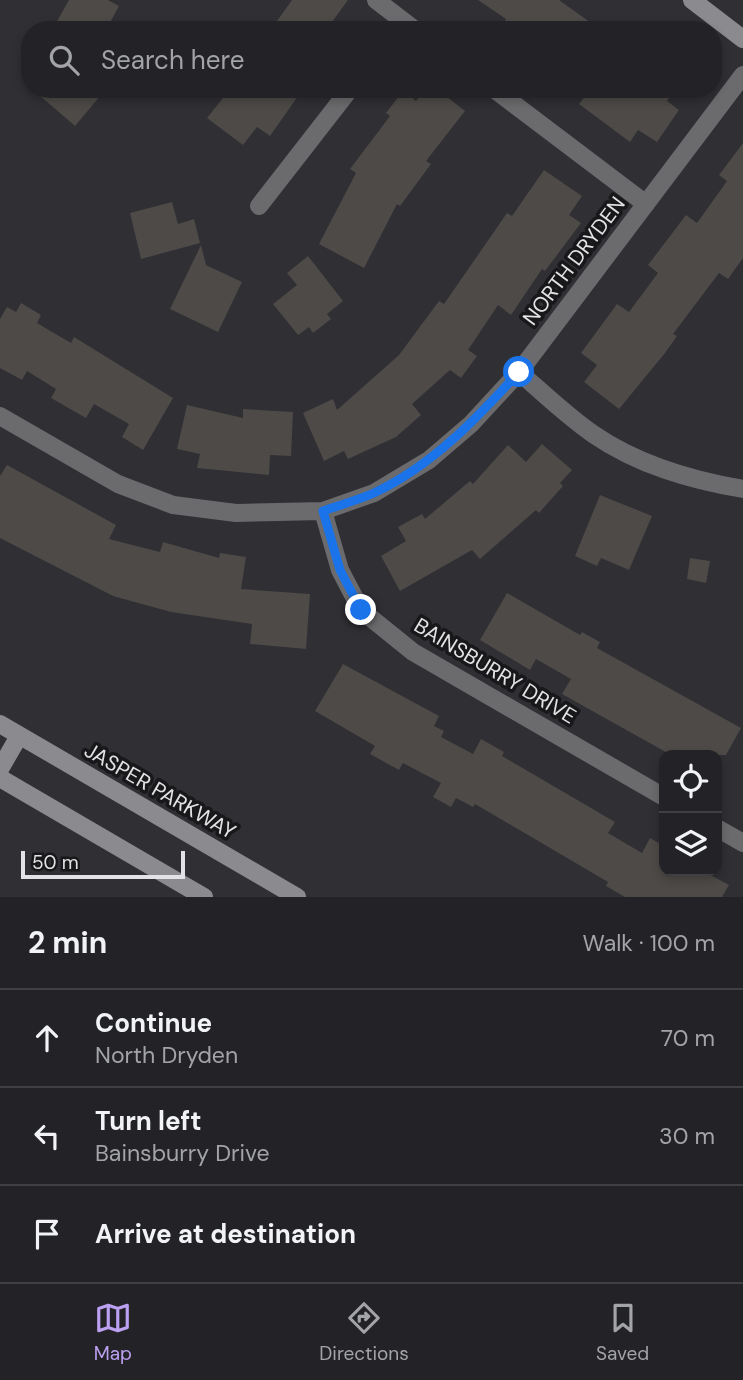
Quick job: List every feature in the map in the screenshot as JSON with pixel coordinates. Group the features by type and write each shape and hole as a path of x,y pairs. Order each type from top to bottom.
{"main road":[{"path":"692,0 720,21"},
{"path":"722,22 743,38"},
{"name":"JASPER PARKWAY","path":"0,724 297,897"},
{"path":"0,769 19,736"},
{"path":"0,778 204,897"}],"street":[{"path":"376,0 399,21"},
{"name":"NORTH DRYDEN","path":"0,415 118,484 173,505 236,513 323,511 374,493 429,460 471,424 519,372 743,75"},
{"path":"259,206 344,98"},
{"path":"506,98 646,204"},
{"path":"519,372 593,434 643,462 695,481 743,489"},
{"name":"BAINSBURRY DRIVE","path":"323,511 340,570 361,610 413,652 659,794"},
{"path":"722,831 743,843"}],"building":[{"path":"69,0 108,0 119,6 111,21 57,21"},
{"path":"292,0 348,0 333,21 277,21"},
{"path":"478,0 559,0 588,21 505,21 506,19"},
{"path":"42,98 98,98 75,126"},
{"path":"223,98 297,98 270,136 257,127 243,145 207,118"},
{"path":"398,98 412,98 416,101 418,98 448,98 465,111 426,161 431,164 400,206 397,204 364,268 319,244 356,173 350,169 390,116 386,113"},
{"path":"584,98 669,98 667,101 679,110 657,142 638,130 630,142 579,104"},
{"path":"743,143 743,258 728,279 719,273 673,334 677,336 665,353 619,409 584,382 597,365 581,353 617,304 629,312 658,273 648,265 686,215 697,223 727,181 719,175"},
{"path":"544,170 582,196 569,215 581,223 545,271 542,269 511,315 498,305 468,350 477,356 461,378 450,370 412,404 421,415 396,437 348,459 344,451 324,461 303,413 333,399 337,410 399,355 439,301 444,304 507,213 512,216"},
{"path":"172,202 178,224 194,219 200,243 141,259 130,213"},
{"path":"201,245 206,265 242,282 218,332 170,309"},
{"path":"308,256 343,301 327,314 331,319 313,333 309,327 298,335 273,304 297,285 287,273"},
{"path":"21,303 41,315 37,323 71,343 74,337 173,398 143,450 122,437 129,424 94,404 86,418 51,398 56,389 27,371 22,380 0,368 0,319 7,307 16,312"},
{"path":"187,405 243,418 243,409 293,412 291,456 270,455 269,475 197,468 200,454 177,449"},
{"path":"542,444 572,470 560,483 563,486 539,513 536,510 480,559 472,550 400,591 381,556 406,541 398,527 422,514 425,519 470,481 473,484 508,445 526,462"},
{"path":"7,465 116,525 109,539 160,552 163,542 219,558 220,553 246,557 241,589 310,594 306,649 250,644 252,624 171,612 113,596 0,538 0,476"},
{"path":"600,495 652,516 629,570 601,558 597,566 575,556"},
{"path":"690,558 710,561 706,583 687,579"},
{"path":"507,593 580,635 582,632 600,642 597,648 741,728 726,755 722,755 722,750 662,750 562,694 571,679 536,659 530,670 480,640"},
{"path":"343,664 439,716 434,726 444,731 441,737 473,754 481,739 504,752 502,756 615,822 608,833 642,853 650,838 659,843 659,876 712,876 729,885 722,897 625,897 606,886 608,882 475,804 473,807 456,798 451,807 433,797 441,783 403,763 399,770 370,754 375,746 315,711"}],"route":[{"path":"361,610 340,570 323,511 374,493 429,460 471,424 519,372"}]}
